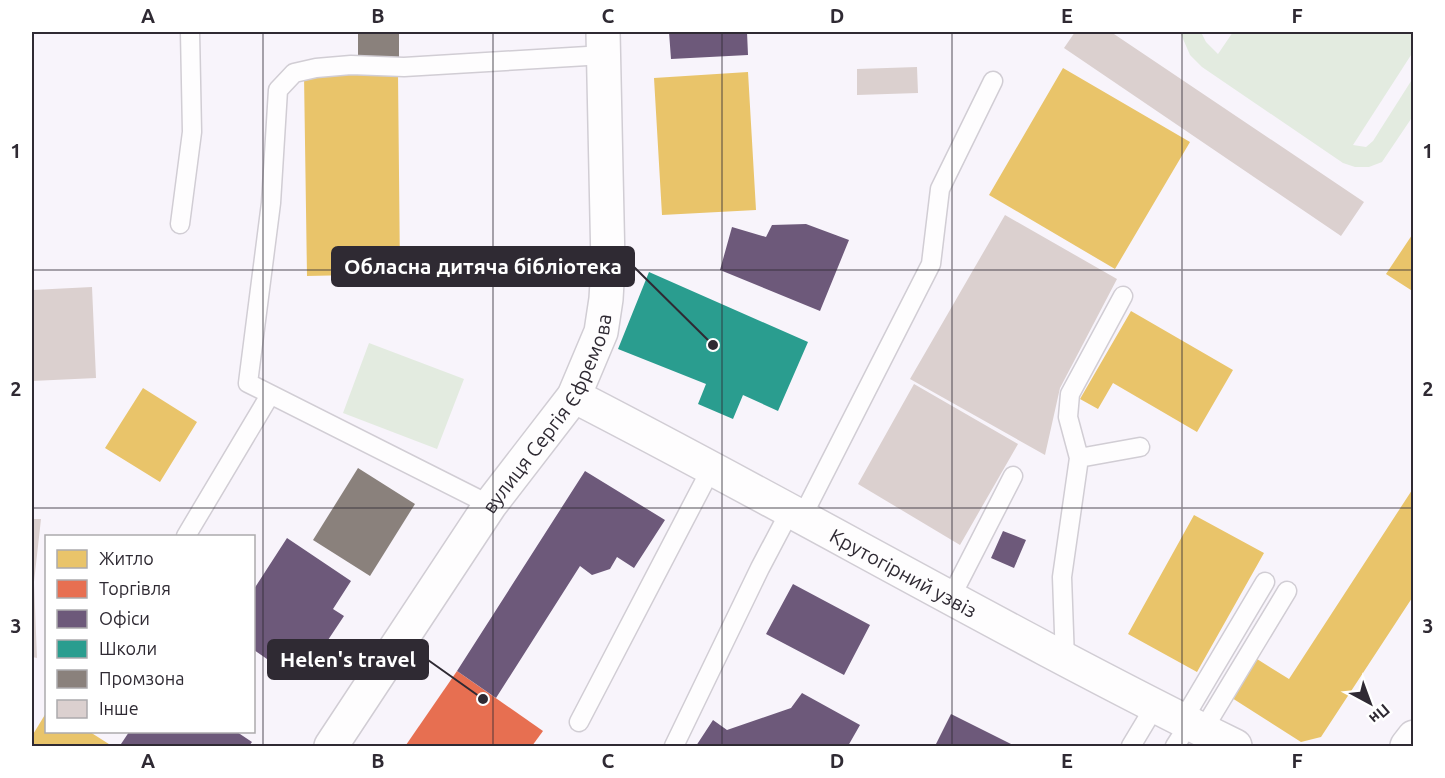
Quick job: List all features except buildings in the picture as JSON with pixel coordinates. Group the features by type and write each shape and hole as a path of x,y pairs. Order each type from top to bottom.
{"street":[{"name":"вулиця Сергія Єфремова","path":"331,747 490,505 574,396 601,332 608,265 604,43"},
{"name":"Крутогірний узвіз","path":"574,396 796,514 1181,725 1235,747"},
{"path":"1407,747 1413,736"}],"lane":[{"path":"180,224 192,132 190,32"},
{"path":"490,505 248,383 271,203 278,90 294,73 316,68 351,65 404,68 604,43"},
{"path":"674,747 760,568 796,514 932,264 940,189 993,81"},
{"path":"1065,660 1062,577 1079,458 1068,417 1070,394 1123,296"},
{"path":"187,535 270,395"},
{"path":"1079,458 1140,447"},
{"path":"579,722 711,469"},
{"path":"950,599 1013,477"},
{"path":"1181,725 1265,582"},
{"path":"1131,747 1181,725 1287,591"}],"shaded area":[{"path":"1180,32 1201,32 1206,42 1218,54 1233,32 1413,32 1413,52 1353,145 1366,147 1373,141 1413,78 1413,116 1382,162 1369,167 1355,167 1343,163 1202,67 1190,55"},
{"path":"369,343 464,379 437,449 343,413"}],"place":[{"name":"Обласна дитяча бібліотека","path":"713,345"},
{"name":"Helen's travel","path":"483,699"}]}
